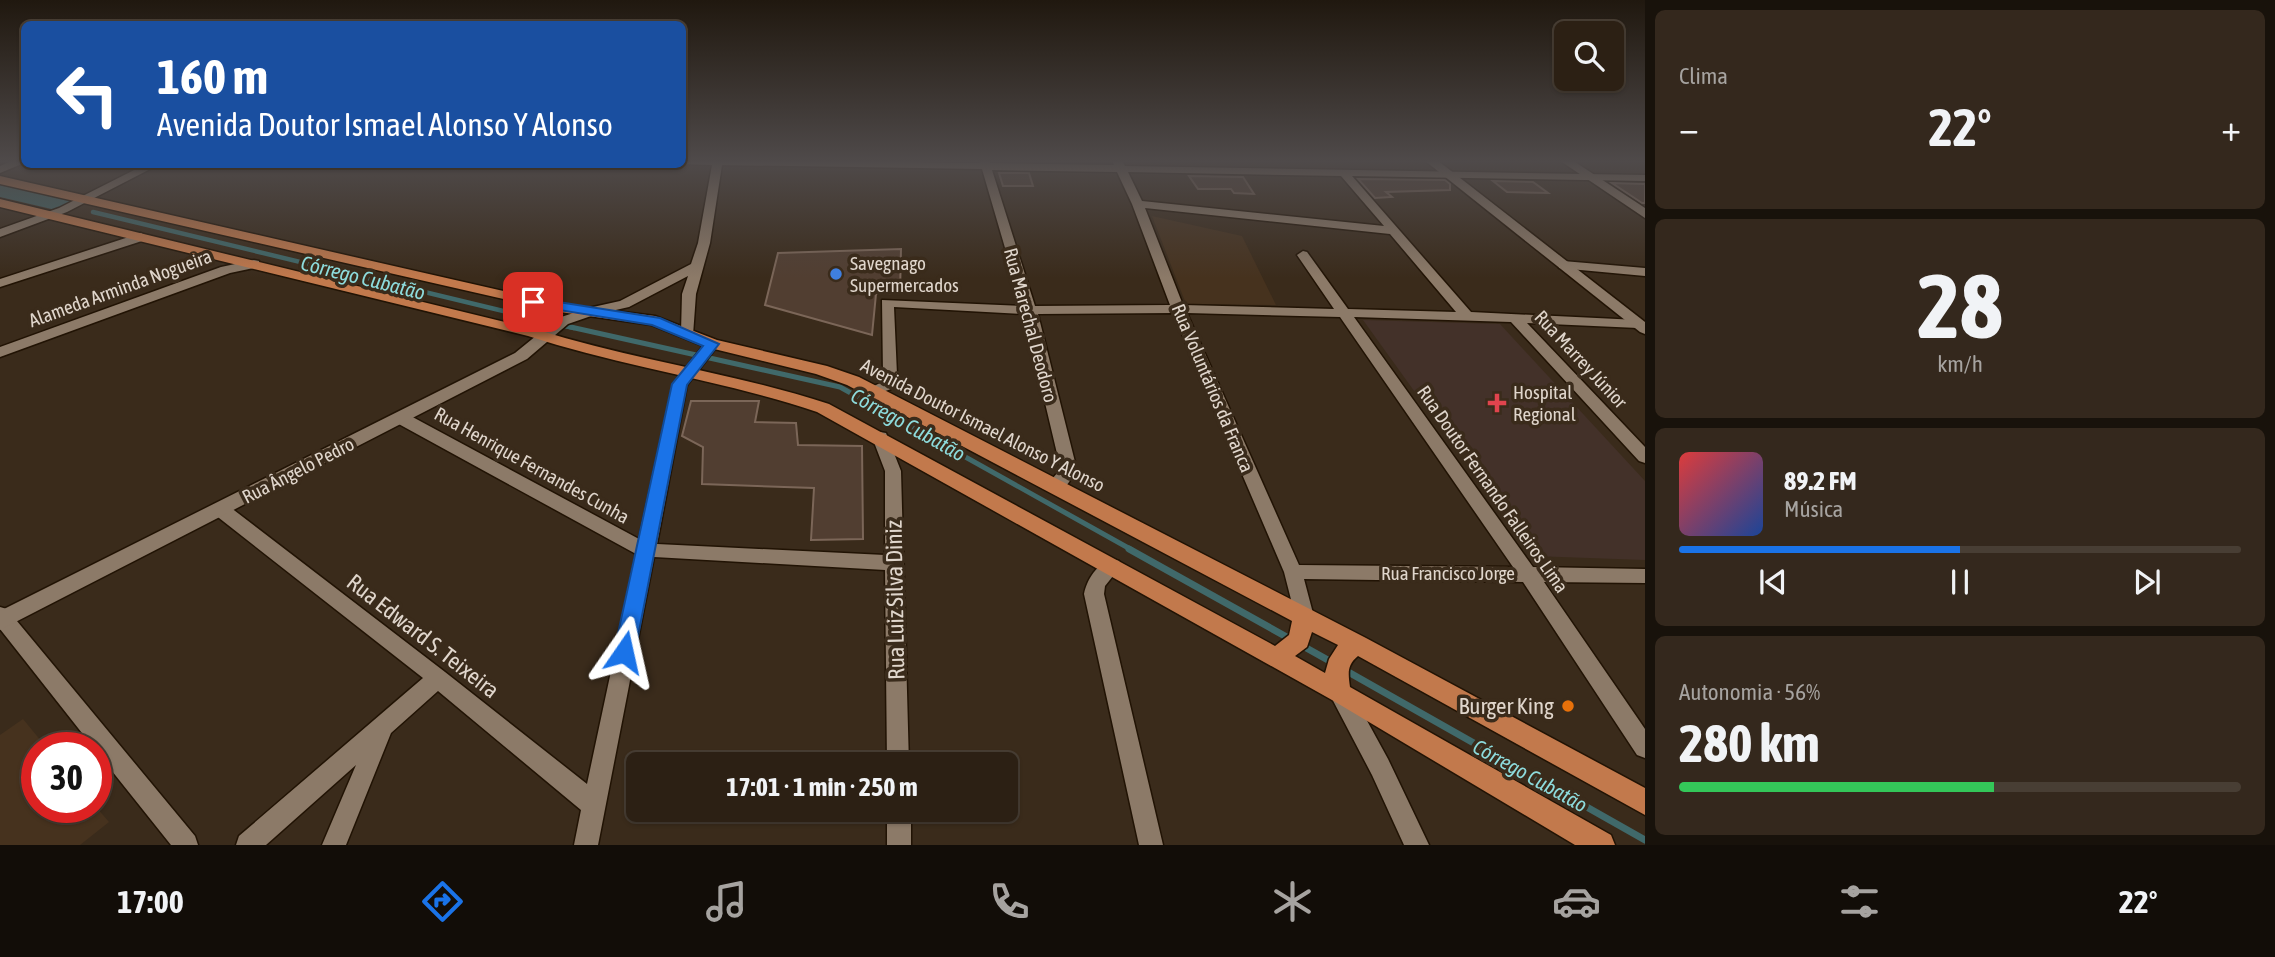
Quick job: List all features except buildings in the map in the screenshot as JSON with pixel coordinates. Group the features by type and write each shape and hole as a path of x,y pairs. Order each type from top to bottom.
{"main road":[{"name":"Avenida Doutor Ismael Alonso Y Alonso","path":"88,199 560,308 655,321 688,332 709,347 821,370 874,390 1352,648 1645,802"},
{"path":"0,203 549,334 596,354 692,368 795,397 880,437 1112,566 1338,686 1601,845"},
{"path":"70,219 101,203"},
{"path":"1281,655 1299,640 1304,621"},
{"path":"1338,686 1337,661 1352,648"}],"street":[{"path":"0,233 85,199"},
{"path":"688,332 689,293 710,199"},
{"name":"Rua Marechal Deodoro","path":"996,199 1030,310 1067,463 1067,473 1055,486"},
{"name":"Rua Voluntários da Franca","path":"1136,199 1178,309 1293,572 1304,621"},
{"path":"1367,199 1467,316"},
{"path":"1480,199 1642,327"},
{"path":"1623,199 1645,214"},
{"path":"1138,204 1394,231"},
{"path":"0,283 141,237"},
{"name":"Rua Doutor Fernando Falleiros Lima","path":"1303,256 1527,573 1645,748"},
{"name":"Alameda Arminda Nogueira","path":"0,343 201,272 227,258"},
{"name":"Alameda Arminda Nogueira","path":"0,352 226,270 254,264"},
{"path":"1563,265 1645,272"},
{"path":"589,312 624,304 696,267"},
{"path":"655,288 689,293"},
{"path":"874,390 886,386 890,375 887,303 1030,310 1178,309 1467,316 1642,327"},
{"name":"Rua Ângelo Pedro","path":"1,619 521,356 570,317 589,312"},
{"name":"Rua Marrey Júnior","path":"1517,319 1645,457"},
{"path":"586,845 680,384 709,347"},
{"name":"Rua Henrique Fernandes Cunha","path":"401,418 645,550 895,564"},
{"name":"Rua Luiz Silva Diniz","path":"880,437 893,471 898,752"},
{"name":"Rua Edward S. Teixeira","path":"220,509 439,678 594,805"},
{"path":"1112,566 1096,583 1094,594 1151,845"},
{"name":"Rua Francisco Jorge","path":"1293,572 1645,576"},
{"path":"1,619 187,845"},
{"path":"248,845 439,678"},
{"path":"1338,686 1417,845"},
{"path":"334,845 384,725"},
{"path":"899,822 899,845"}],"shaded area":[{"path":"1152,216 1242,236 1276,305 1186,304"},
{"name":"Hospital Regional","path":"1363,320 1500,324 1645,481 1645,560 1533,556"},
{"path":"23,719 34,732 21,732 21,823 108,823 80,845 0,845 0,735"}],"waterway":[{"name":"Córrego Cubatão","path":"40,199 60,204"},
{"name":"Córrego Cubatão","path":"93,212 574,328"},
{"name":"Córrego Cubatão","path":"566,326 840,387 1132,550"},
{"name":"Córrego Cubatão","path":"1129,549 1292,640"},
{"name":"Córrego Cubatão","path":"1301,645 1335,664"},
{"name":"Córrego Cubatão","path":"1343,669 1645,840"}],"place":[{"name":"Savegnago Supermercados","path":"836,274"},
{"name":"Hospital Regional","path":"1497,403"},
{"name":"Burger King","path":"1568,706"}],"route":[{"path":"533,302 655,321 688,332 712,344 680,384 624,652"}]}
